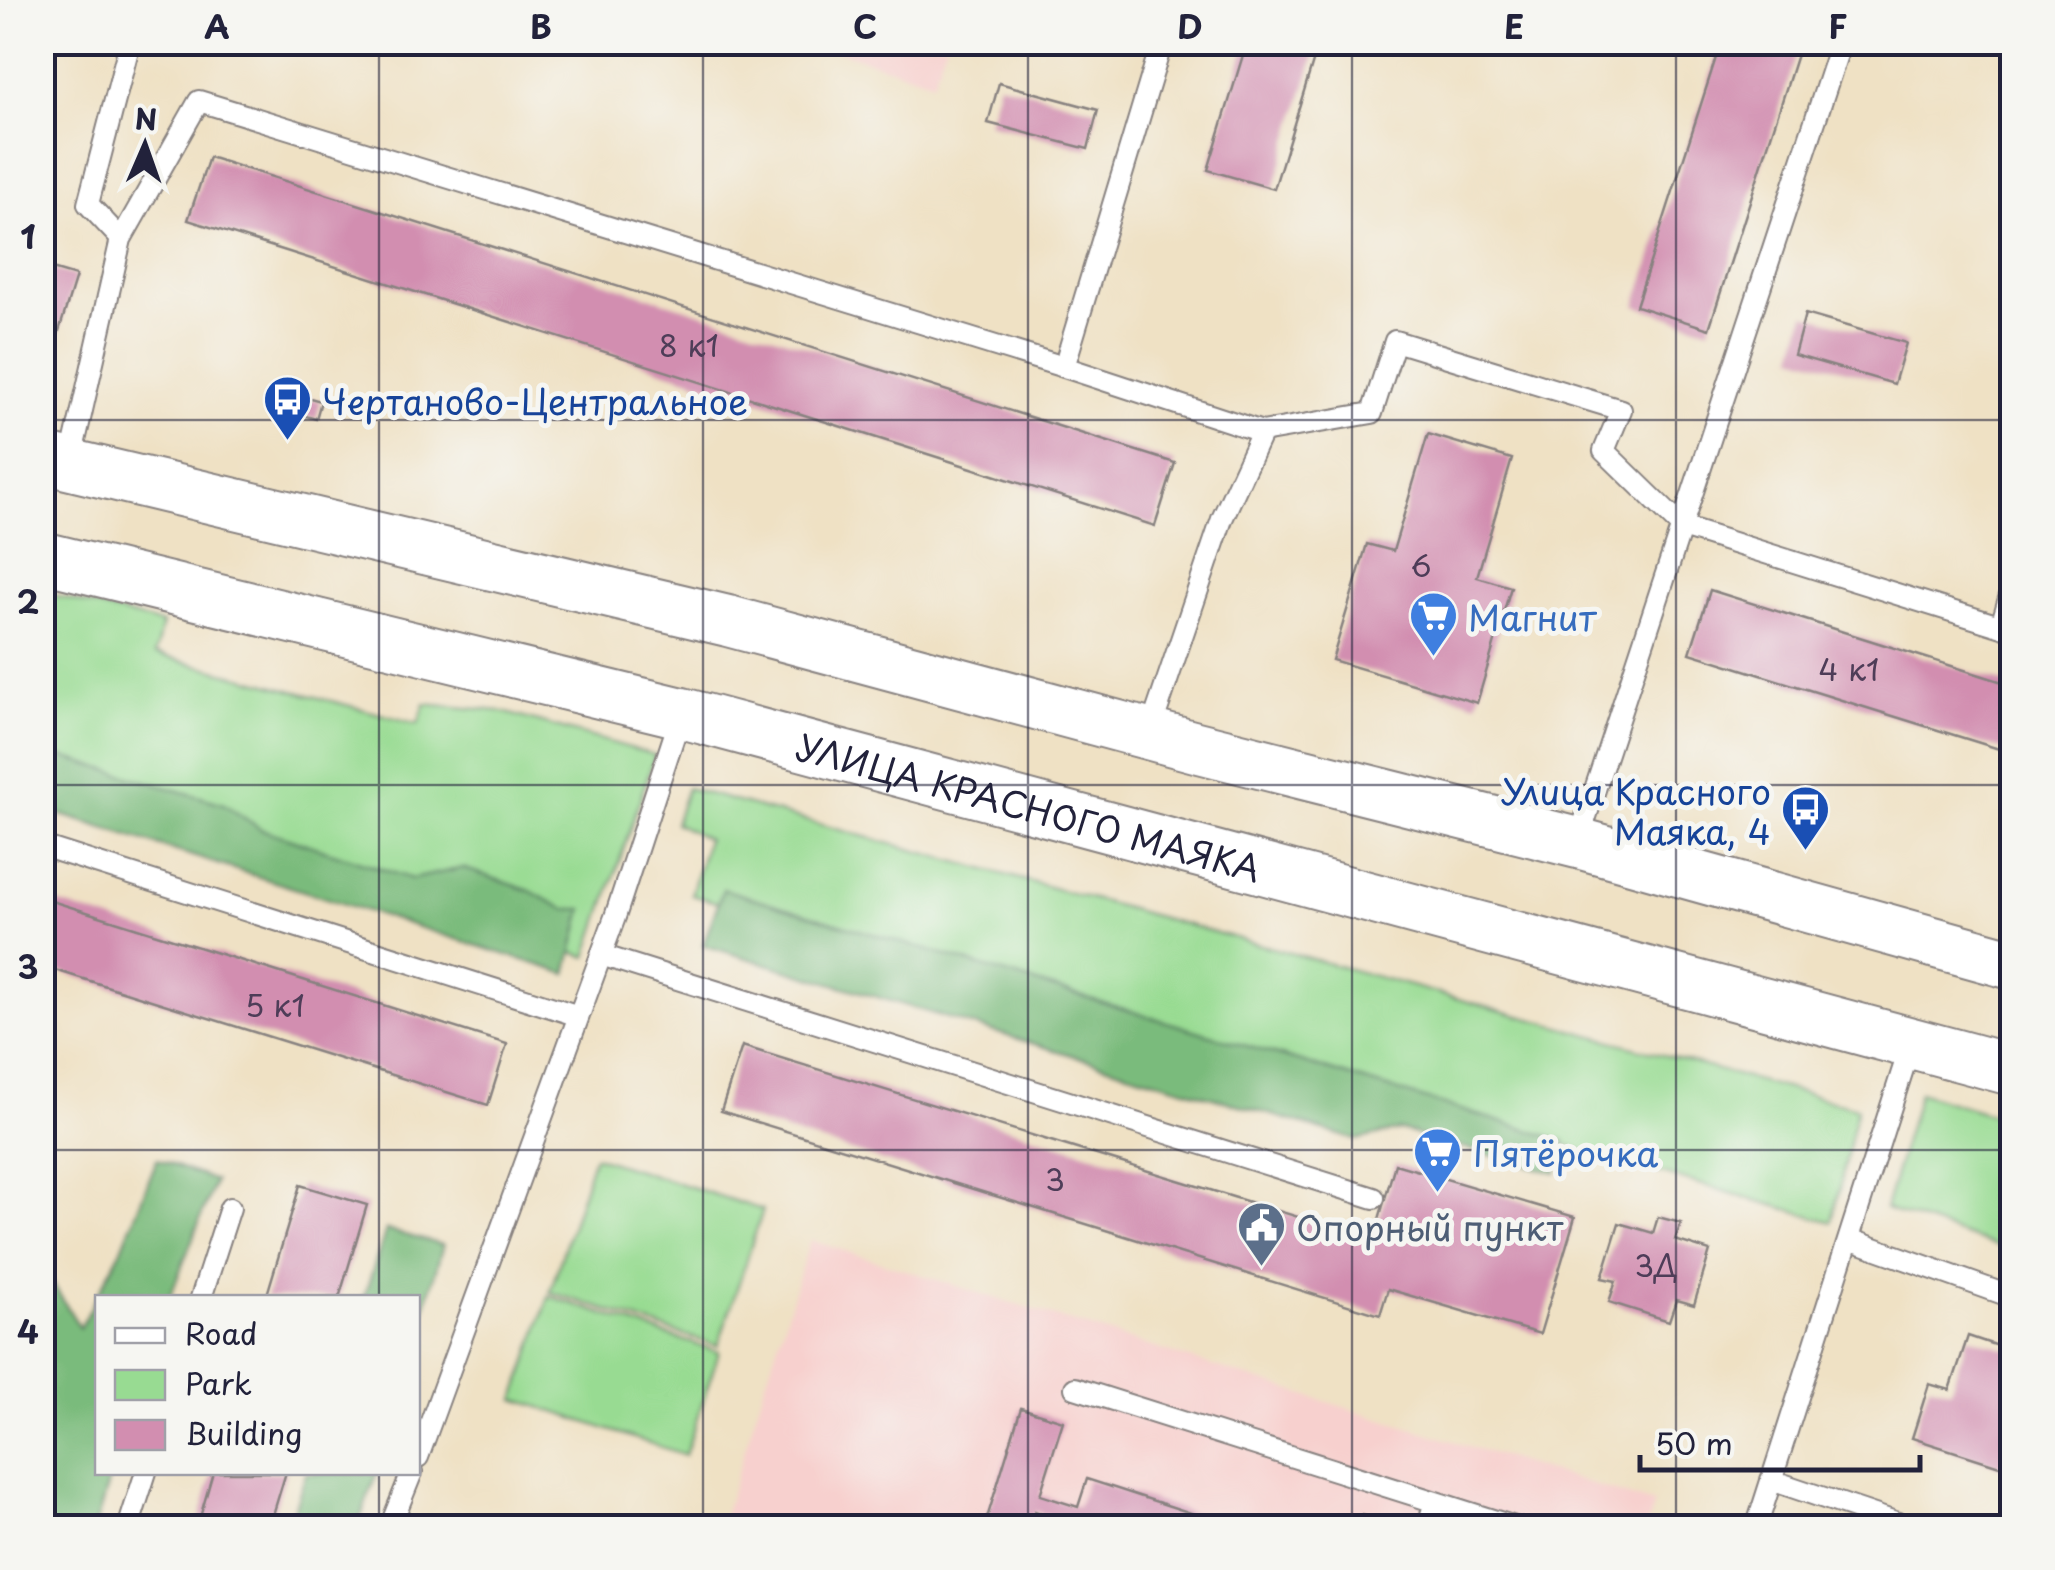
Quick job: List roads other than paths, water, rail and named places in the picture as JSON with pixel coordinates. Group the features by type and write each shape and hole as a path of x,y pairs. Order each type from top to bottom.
{"street":[{"path":"56,460 728,621 1578,843 2012,964"},
{"name":"УЛИЦА КРАСНОГО МАЯКА","path":"42,557 682,712 2012,1070"}],"lane":[{"path":"121,239 88,204 130,42"},
{"path":"1064,367 1162,42"},
{"path":"1578,843 1841,42"},
{"path":"56,460 121,239 199,100 1064,367 1262,432 1372,413 1395,341 1620,410 1604,451 1682,527 2007,628 2012,588"},
{"path":"1149,734 1222,518 1262,432"},
{"path":"420,1451 601,955 682,712"},
{"path":"42,846 578,1016"},
{"path":"601,955 1374,1198"},
{"path":"1756,1528 1912,1042"},
{"path":"202,1295 230,1208"},
{"path":"1849,1239 2012,1296"},
{"path":"1075,1388 1518,1528"},
{"path":"128,1528 145,1475"},
{"path":"392,1522 411,1475"},
{"path":"1771,1480 1914,1528"},
{"path":"1426,1528 1435,1502"}],"place":[{"name":"Чертаново-Центральное","path":"287,442"},
{"name":"Магнит","path":"1433,658"},
{"name":"Улица Красного Маяка, 4","path":"1806,852"},
{"name":"Пятёрочка","path":"1438,1194"},
{"name":"Опорный пункт","path":"1261,1268"}]}
